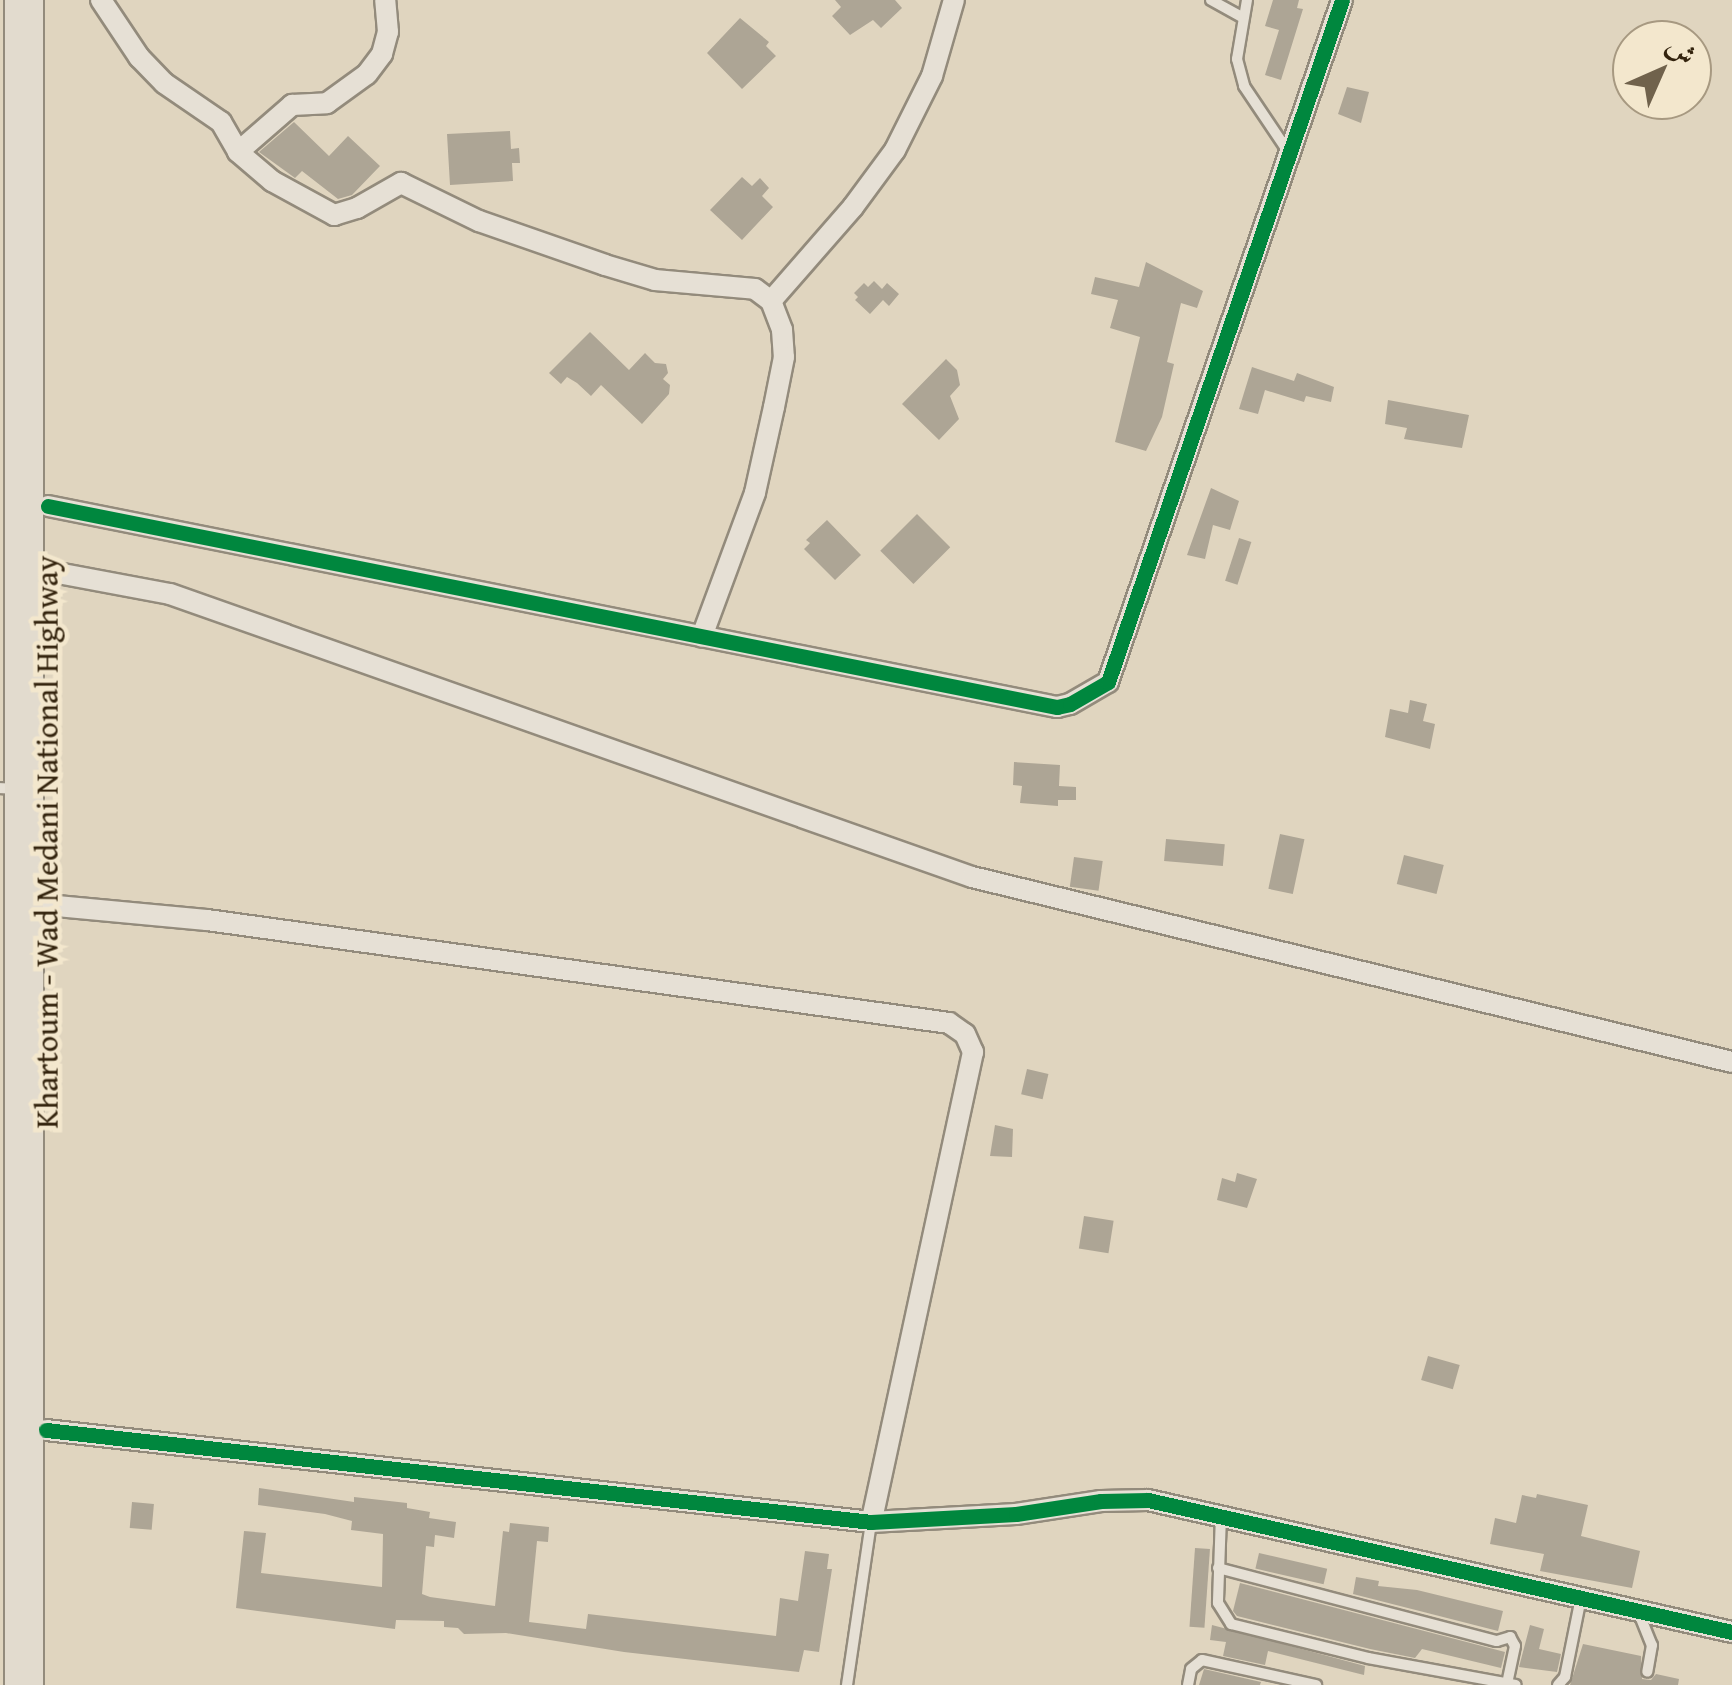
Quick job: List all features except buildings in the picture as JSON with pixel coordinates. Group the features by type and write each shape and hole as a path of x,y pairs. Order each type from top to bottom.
{"highway":[{"name":"Khartoum - Wad Medani National Highway","path":"24,0 17,137 23,631 13,789 35,903 12,974 23,1411 44,1685"},
{"name":"Khartoum - Wad Medani National Highway","path":"24,1685 11,1476 23,1411 47,572 45,0"}],"street":[{"path":"101,0 139,57 164,83 221,122 238,152 272,182 334,215 357,208 401,183 479,221 605,265 655,280 754,289 770,301 782,330 784,357 774,407 755,494 702,636"},
{"path":"238,152 292,105 327,103 367,74 382,54 388,32 385,0"},
{"path":"770,301 853,208 895,150 932,76 954,0"},
{"path":"48,506 1057,707 1108,682 1342,0"},
{"path":"47,572 170,594 972,877 1732,1062"},
{"path":"35,903 207,920 949,1022 965,1034 973,1052 871,1522"},
{"path":"23,1411 871,1522 1016,1514 1101,1501 1148,1500 1221,1513 1732,1632"}],"lane":[{"path":"1211,0 1242,17"},
{"path":"1247,0 1237,59 1244,86 1290,154"},
{"path":"1218,1568 1497,1641 1510,1637 1515,1646 1512,1684 1368,1658 1231,1624 1218,1603 1218,1568 1221,1513"},
{"path":"847,1685 871,1522"},
{"path":"1558,1685 1565,1677 1581,1596"},
{"path":"1637,1610 1652,1645 1647,1672"},
{"path":"1188,1685 1190,1670 1202,1660 1316,1685"}],"cycle path":[{"path":"48,506 1057,707 1070,704 1108,682 1342,0"},
{"path":"46,1430 871,1522 1016,1514 1101,1501 1148,1500 1732,1632"}]}
